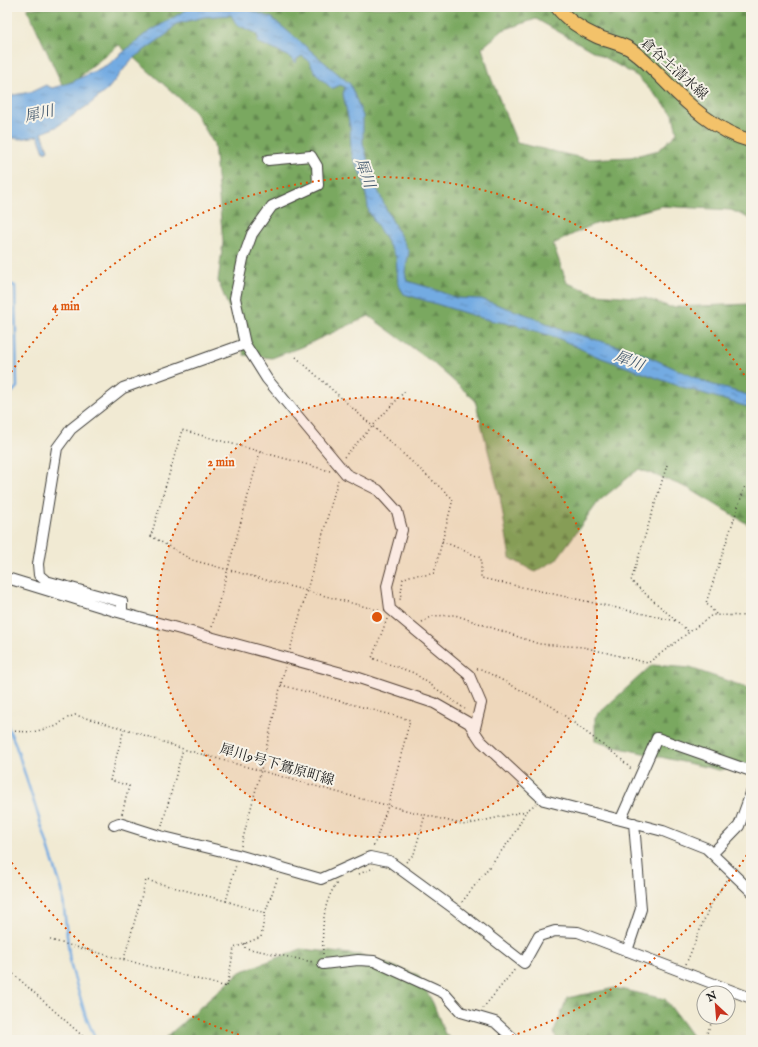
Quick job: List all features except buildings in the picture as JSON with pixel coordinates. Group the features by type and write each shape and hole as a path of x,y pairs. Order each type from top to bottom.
{"main road":[{"name":"倉谷土清水線","path":"557,7 562,13 584,30 594,36 628,48 647,62 700,114 739,138 751,141"}],"street":[{"path":"268,160 311,156 317,166 318,185 272,206 252,234 243,259 235,298 245,344 266,379 338,464 343,474 378,490 397,511 402,530 387,586 390,609 466,673 481,703 474,732"},
{"path":"120,612 122,602 46,581 39,575 38,564 57,448 71,429 123,388 245,344"},
{"path":"7,578 120,612 353,676 434,703 469,723 481,741 544,800 634,823 682,838 706,848 751,891"},
{"path":"620,819 657,738 751,771"},
{"path":"712,854 739,826 751,793"},
{"path":"627,951 641,908 634,823"},
{"path":"117,824 238,855 321,879 370,857 389,861 456,910 524,963 539,936 554,931 578,932 751,998"},
{"path":"323,964 358,960 374,961 444,993 461,1012 495,1022 515,1040"}],"path":[{"path":"296,358 453,499 434,573 427,576 412,574 403,579 400,600"},
{"path":"338,464 406,390"},
{"path":"226,901 261,770 287,659 307,591 343,474 182,430 152,536 192,560 307,591 384,612 390,609"},
{"path":"209,637 260,452"},
{"path":"667,465 632,581 689,632"},
{"path":"717,615 706,603 745,486"},
{"path":"442,541 481,558 481,578 676,621"},
{"path":"390,609 372,658 414,673 468,711"},
{"path":"411,627 433,616 455,615 539,644 583,647 648,664 712,615 751,616"},
{"path":"466,673 480,668 553,707 620,758 640,777"},
{"path":"281,684 410,720 388,806 370,857"},
{"name":"犀川9号下鴛原町線","path":"7,731 33,732 57,726 65,719 76,715 183,749 388,806 465,825 526,810 544,800"},
{"path":"117,824 129,786 110,780 124,729"},
{"path":"160,836 183,749"},
{"path":"456,910 513,836 526,810"},
{"path":"399,869 414,854 425,815"},
{"path":"50,940 227,987 234,948 261,937 264,913 281,867"},
{"path":"354,875 375,868"},
{"path":"683,972 709,908 731,872"},
{"path":"124,960 146,880 226,901 264,913"},
{"path":"246,943 245,948 323,964 322,922 333,889 340,880"},
{"path":"7,960 10,971 87,1040"},
{"path":"475,1017 521,961"},
{"path":"704,1040 711,1025"}],"green space":[{"path":"751,7 751,219 731,210 661,206 592,225 553,244 567,283 597,294 645,298 670,307 751,304 751,526 688,488 639,469 599,501 556,560 535,572 510,558 500,497 475,400 432,362 369,316 301,347 272,358 244,355 235,323 218,281 223,242 214,144 194,111 119,45 92,66 65,91 27,8","holes":["536,19 637,76 673,114 677,133 659,150 631,157 587,159 517,143 491,78 482,48 503,30"]},
{"path":"652,665 690,668 751,689 751,766 719,770 611,746 595,741 595,717"},
{"path":"301,949 361,955 418,975 433,1003 445,1034 452,1040 163,1040 240,972"},
{"path":"615,988 665,999 695,1040 557,1040 554,1032 567,998"}],"water":[{"name":"犀川","path":"191,7 247,9 272,18 350,84 363,116 363,143 372,176 386,209 409,252 405,272 407,281 431,288 456,298 481,299 533,317 559,329 638,352 707,383 751,396 751,408 679,386 596,356 558,338 516,325 488,320 404,294 398,284 396,257 369,212 363,179 353,158 351,150 350,127 343,94 345,87 340,85 332,89 317,75 308,60 302,56 297,59 296,63 288,56 257,42 259,40 256,33 237,25 231,15 204,17 176,24 167,34 132,59 108,89 90,104 56,127 42,133 48,150 44,152 38,136 20,139 7,137 7,96 31,92 46,85 52,88 72,82 109,64 144,35"}],"waterway":[{"path":"7,283 15,286 17,387 7,398"},
{"path":"7,725 15,743 62,890 70,963 86,1017 96,1040"}]}
